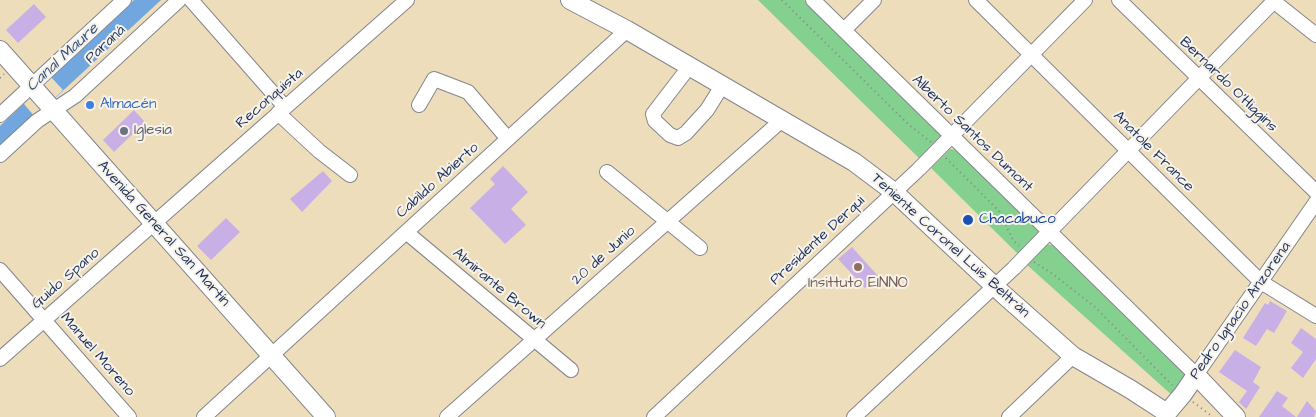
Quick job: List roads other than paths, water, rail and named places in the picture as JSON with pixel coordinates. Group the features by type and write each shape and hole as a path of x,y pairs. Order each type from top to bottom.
{"main road":[{"name":"Teniente Coronel Luis Beltrán","path":"570,0 627,30 854,162 894,192 994,286 1073,356 1130,389 1165,415"},
{"name":"Avenida General San Martín","path":"0,50 326,417"},
{"name":"Pedro Ignacio Anzorena","path":"1165,415 1196,375"},
{"path":"1196,375 1236,417"}],"street":[{"path":"0,155 36,121 42,98 124,0"},
{"name":"Paraná","path":"42,98 76,96 179,0"},
{"path":"191,0 282,110 319,151 350,175"},
{"name":"Reconquista","path":"153,223 407,0"},
{"name":"Alberto Santos Dumont","path":"813,0 1196,375"},
{"path":"844,30 874,0"},
{"name":"Anatole France","path":"976,0 1260,282 1316,316"},
{"name":"Presidente Derqui","path":"654,417 951,137 1085,0"},
{"name":"Bernardo O'Higgins","path":"1119,0 1316,192"},
{"path":"854,417 1027,254 1274,0 1316,35"},
{"name":"Cabildo Abierto","path":"204,417 627,30"},
{"path":"689,67 653,114 655,121 670,135 678,138 686,133 707,110 722,86"},
{"path":"419,105 434,79 468,92 508,139"},
{"path":"0,114 42,98"},
{"name":"20 de Junio","path":"447,417 782,120"},
{"path":"608,172 700,248"},
{"name":"Pedro Ignacio Anzorena","path":"1196,375 1316,202"},
{"name":"Guido Spano","path":"0,359 153,223"},
{"name":"Almirante Brown","path":"406,232 571,370"},
{"name":"Manuel Moreno","path":"0,270 129,417"},
{"path":"1009,417 1073,356"}],"water":[{"path":"134,0 161,0 0,149 0,126"}],"place":[{"name":"Almacén","path":"90,105"},
{"name":"Iglesia","path":"124,131"},
{"name":"Chacabuco","path":"968,220"},
{"name":"Insittuto EINNO","path":"858,267"}],"water label":[{"name":"Canal Maure","path":"63,58"}]}
